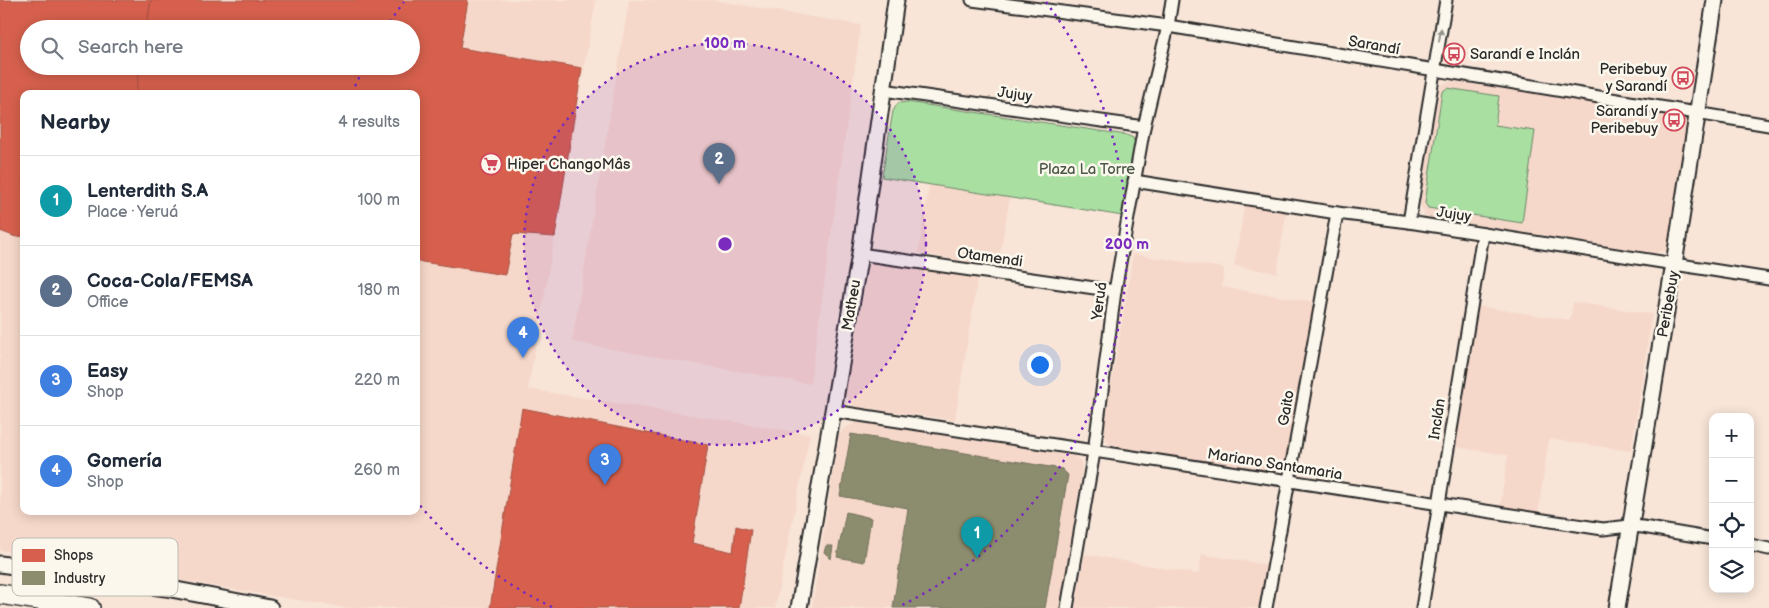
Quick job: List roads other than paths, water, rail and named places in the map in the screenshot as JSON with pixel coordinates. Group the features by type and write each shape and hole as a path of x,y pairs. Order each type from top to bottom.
{"main road":[{"path":"13,596 90,608"}],"street":[{"name":"Matheu","path":"799,608 860,254 896,0"},
{"name":"Sarandí","path":"972,0 1168,26 1769,125"},
{"name":"Yeruá","path":"1067,608 1094,452 1115,291 1144,127 1168,26 1172,0"},
{"path":"1410,222 1446,0"},
{"name":"Peribebuy","path":"1617,608 1674,264 1715,0"},
{"name":"Jujuy","path":"883,90 1144,127"},
{"name":"Jujuy","path":"1134,181 1336,213 1410,222 1769,279"},
{"name":"Gaito","path":"1266,608 1336,213"},
{"name":"Inclán","path":"1422,608 1483,234"},
{"name":"Otamendi","path":"860,254 1115,291"},
{"name":"Mariano Santamaria","path":"833,411 1603,529 1630,526 1643,527 1709,538"},
{"path":"1754,546 1769,549"},
{"path":"178,590 270,608"}],"place":[{"name":"Sarandí e Inclán","path":"1454,54"},
{"name":"Peribebuy y Sarandí","path":"1683,78"},
{"name":"Sarandí y Peribebuy","path":"1674,120"},
{"name":"Hiper ChangoMâs","path":"491,164"},
{"name":"Coca-Cola/FEMSA","path":"719,184"},
{"name":"Gomería","path":"523,358"},
{"name":"Easy","path":"605,485"},
{"name":"Lenterdith S.A","path":"977,558"}],"park label":[{"name":"Plaza La Torre","path":"1087,169"}]}
